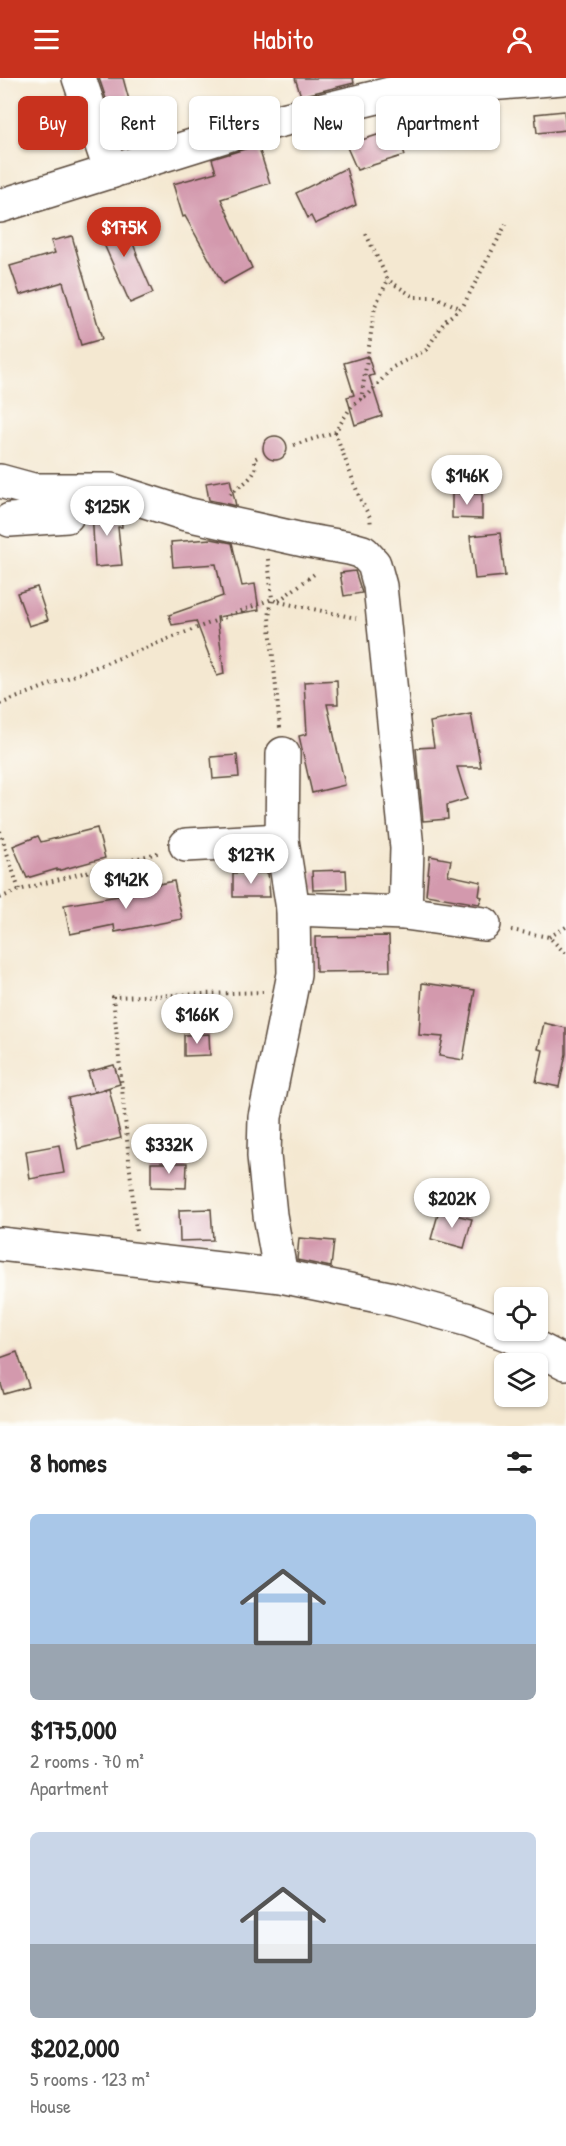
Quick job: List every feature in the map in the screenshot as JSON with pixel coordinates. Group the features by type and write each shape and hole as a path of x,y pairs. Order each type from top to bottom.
{"street":[{"path":"79,78 111,172"},
{"path":"0,206 253,127 402,91 563,78"},
{"path":"67,516 5,526 5,483 33,490 111,490 186,514 361,556 380,586 407,848 405,913"},
{"path":"280,1276 270,1215 264,1156 265,1117 294,974 293,909 282,840 283,754"},
{"path":"186,845 282,840"},
{"path":"293,909 405,913 484,924"},
{"path":"0,1244 280,1276 393,1299 469,1320 517,1338 566,1363"}],"path":[{"path":"294,445 335,432 353,404 362,400 393,367 426,350 445,321 460,308 506,224"},
{"path":"366,234 388,280 414,297 435,297 460,308"},
{"path":"362,400 375,306 388,280"},
{"path":"277,602 361,556 370,517 360,499 335,432"},
{"path":"228,495 254,475 256,464 254,459 260,456"},
{"path":"264,532 272,599 269,617 283,754"},
{"path":"272,599 277,602 384,623"},
{"path":"0,704 272,599"},
{"path":"0,831 19,890"},
{"path":"0,898 19,890 186,845"},
{"path":"484,924 549,937 566,954"},
{"path":"549,937 566,927"},
{"path":"139,1260 113,997 291,992"}],"building":[{"path":"99,78 123,78 128,96 105,96"},
{"path":"295,78 353,78 354,83 301,96"},
{"path":"564,111 566,130 537,133 535,114"},
{"path":"376,135 376,150 403,150 405,155 357,170 348,150 364,150 364,139"},
{"path":"242,150 260,150 270,183 221,199 252,268 223,284 185,216 183,217 173,184 216,172 212,159"},
{"path":"346,168 356,205 315,224 311,216 308,218 296,193"},
{"path":"122,214 153,293 130,303 95,224"},
{"path":"72,236 102,339 81,345 63,282 20,295 10,266 55,253 51,241"},
{"path":"368,356 374,375 369,376 382,416 355,425 347,397 354,395 344,363"},
{"path":"275,436 280,437 286,443 286,453 280,459 275,460 270,459 264,453 263,448 264,443 270,437"},
{"path":"230,479 236,506 209,500 206,483"},
{"path":"452,493 482,494 482,519 452,518"},
{"path":"92,509 108,509 121,513 122,527 118,527 122,565 95,567"},
{"path":"500,533 505,576 475,579 470,536"},
{"path":"211,539 232,543 242,586 255,584 259,610 217,617 224,674 217,676 196,621 172,625 169,615 223,596 216,564 173,567 171,542"},
{"path":"355,571 362,593 344,596 340,573"},
{"path":"37,587 48,620 29,626 17,593"},
{"path":"337,680 338,704 327,704 345,785 312,793 299,736 307,734 304,682"},
{"path":"471,714 481,767 457,767 467,799 447,805 448,819 423,821 416,748 434,747 430,722"},
{"path":"237,755 239,777 213,779 211,757"},
{"path":"97,828 105,858 27,878 13,846 38,836 41,842"},
{"path":"430,856 451,860 448,875 481,882 479,896 482,897 479,904 426,895"},
{"path":"346,870 347,889 313,890 312,871"},
{"path":"233,873 268,873 270,897 233,897"},
{"path":"174,881 182,919 115,932 114,925 70,934 64,905 131,894 130,890"},
{"path":"389,936 390,971 316,972 315,937"},
{"path":"422,983 475,990 463,1060 439,1056 443,1037 419,1035"},
{"path":"544,1023 566,1028 566,1054 559,1087 536,1082 543,1050 538,1049"},
{"path":"209,1034 210,1055 184,1056 184,1035"},
{"path":"114,1065 120,1084 94,1092 88,1072"},
{"path":"109,1089 121,1138 78,1149 68,1098"},
{"path":"59,1145 64,1173 30,1179 26,1151"},
{"path":"151,1163 187,1163 186,1188 151,1187"},
{"path":"211,1209 213,1240 180,1241 179,1210"},
{"path":"439,1211 472,1219 464,1248 431,1239"},
{"path":"299,1238 334,1241 331,1267 297,1260"},
{"path":"17,1352 29,1387 4,1394 0,1381 0,1358"}]}
